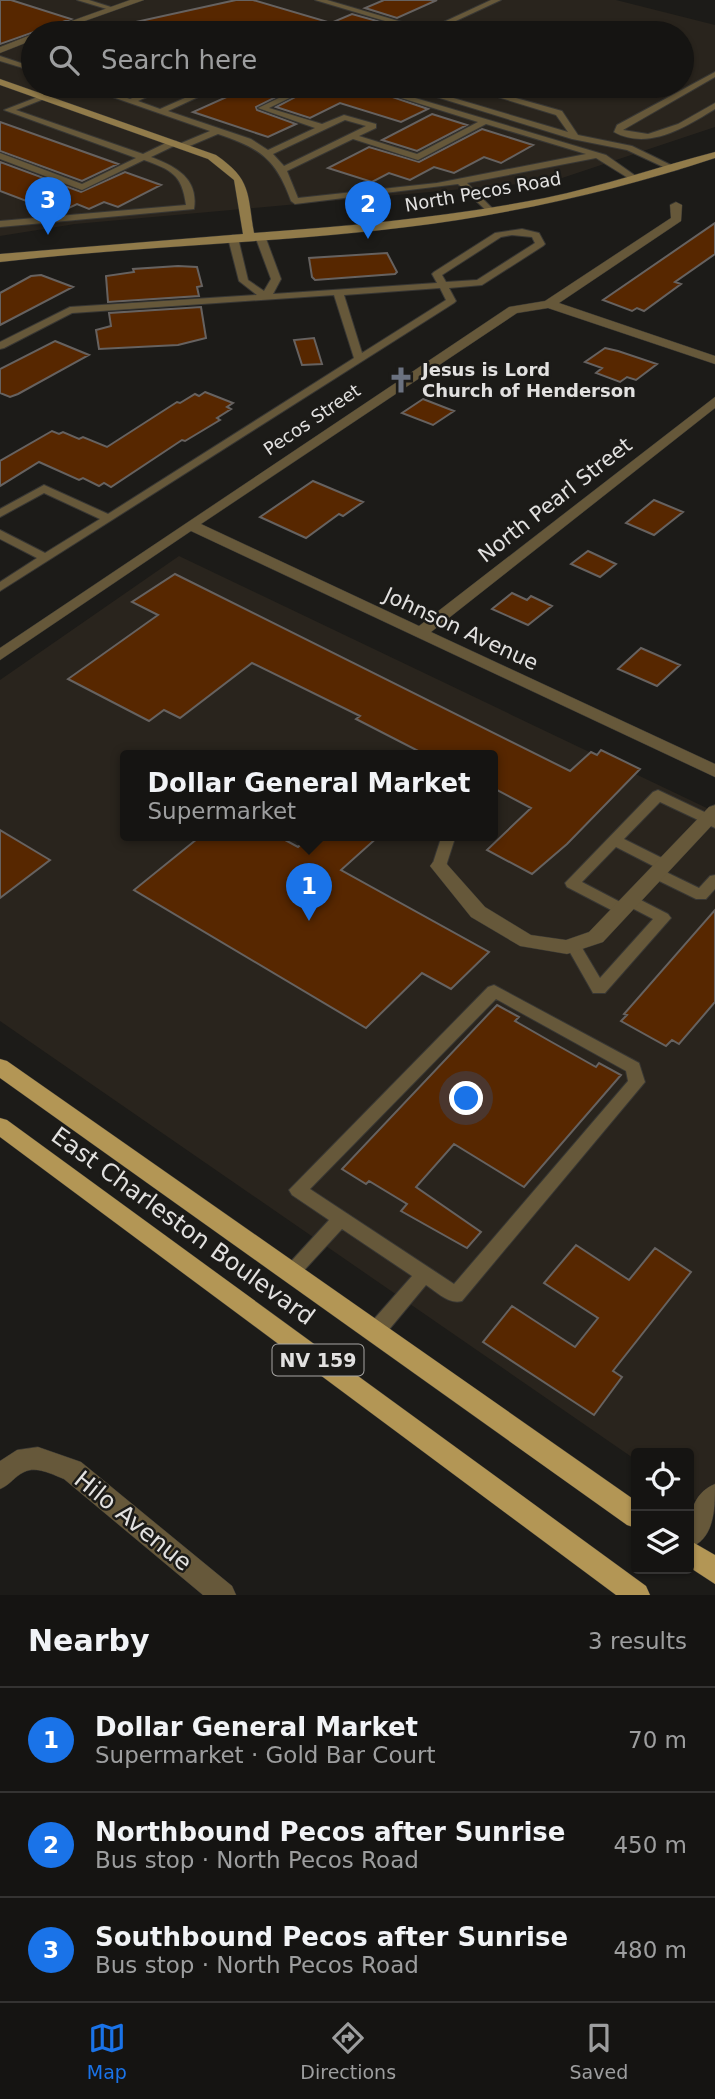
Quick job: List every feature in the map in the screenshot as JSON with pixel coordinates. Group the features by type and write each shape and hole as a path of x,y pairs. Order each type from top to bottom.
{"main road":[{"path":"0,82 21,89"},
{"path":"46,98 212,157 232,171 239,180 255,236"},
{"name":"North Pecos Road","path":"0,258 80,248 369,227 490,211 636,179 715,155"},
{"name":"East Charleston Boulevard","path":"0,1068 631,1512"},
{"name":"East Charleston Boulevard","path":"0,1126 636,1595"},
{"path":"694,1556 715,1571"}],"street":[{"path":"75,21 139,0"},
{"path":"0,50 21,42"},
{"name":"Pecos Street","path":"0,655 513,310 549,304 677,219 676,205"},
{"path":"549,304 715,360"},
{"name":"North Pearl Street","path":"420,633 715,401"},
{"name":"Johnson Avenue","path":"190,525 715,771"},
{"path":"439,866 478,912 527,941 566,947 596,937 712,818"},
{"name":"Hilo Avenue","path":"0,1477 17,1462 38,1458 72,1470 223,1595"},
{"path":"694,1528 715,1496"}],"lane":[{"path":"81,0 110,8"},
{"path":"319,0 397,21"},
{"path":"450,21 496,0"},
{"path":"0,58 21,65"},
{"path":"694,86 715,74"},
{"path":"4,111 35,98"},
{"path":"122,98 248,141 268,153 284,169 295,201 461,183 596,155"},
{"path":"131,101 138,98"},
{"path":"161,111 191,98"},
{"path":"284,98 262,108 321,127"},
{"path":"408,98 596,155 636,179"},
{"path":"445,98 575,137 629,148 675,169"},
{"path":"507,98 559,113 575,137"},
{"path":"599,142 672,98"},
{"path":"618,132 648,137 681,126 715,105"},
{"path":"0,224 191,207 189,188 184,177 171,167 4,111"},
{"path":"268,153 344,117 373,126 284,169"},
{"path":"352,136 418,157 486,121"},
{"path":"0,156 82,187 143,158 217,131"},
{"path":"461,183 490,211"},
{"path":"0,213 22,221"},
{"path":"0,346 70,310 443,285 479,283 540,244 536,235 522,231 509,231 498,235 437,274 443,285 452,301 0,587"},
{"path":"255,236 276,279 266,297"},
{"path":"233,237 244,281 266,297"},
{"path":"338,292 359,359"},
{"path":"0,334 13,340"},
{"path":"0,514 44,488 108,518"},
{"path":"0,534 46,558"},
{"path":"573,945 599,989 663,918 572,883 658,794 712,818"},
{"path":"614,840 701,895 715,880"},
{"path":"439,866 447,841"},
{"path":"494,991 633,1068 637,1082 456,1295 341,1219 298,1189 494,991"},
{"path":"291,1273 341,1219"},
{"path":"375,1332 424,1274"}],"shaded area":[{"path":"0,0 616,0 715,25 715,127 553,181 75,224 0,236"},
{"path":"179,556 715,812 715,1514 694,1499 694,1448 631,1448 631,1457 0,1021 0,680"}],"building":[{"path":"0,0 11,0 71,19 21,21 21,37 0,44"},
{"path":"236,0 253,0 324,21 140,21"},
{"path":"384,0 437,0 397,18 365,8"},
{"path":"352,14 377,21 336,21"},
{"path":"224,98 274,98 256,107 257,110 296,124 268,137 193,112"},
{"path":"293,98 395,98 428,109 401,122 340,103 310,118 276,107"},
{"path":"432,114 467,125 417,151 382,140"},
{"path":"0,122 118,164 82,181 0,151"},
{"path":"482,129 533,145 501,163 484,157 454,173 434,167 410,180 389,173 372,182 328,168 369,147 419,162"},
{"path":"0,162 81,192 125,172 161,185 118,207 104,202 89,209 77,204 58,213 0,191"},
{"path":"715,223 715,254 675,282 681,284 644,311 637,308 632,311 603,300"},
{"path":"387,253 397,272 395,274 315,280 312,277 309,258"},
{"path":"197,267 202,286 197,287 199,296 108,302 106,276 134,272 133,269"},
{"path":"41,275 73,287 0,325 0,293 31,276"},
{"path":"201,307 206,338 178,345 99,349 96,330 111,326 109,313"},
{"path":"314,338 322,364 302,365 294,340"},
{"path":"55,341 89,355 18,394 10,397 0,393 0,369"},
{"path":"605,348 657,364 636,380 627,377 620,382 596,373 602,368 585,362"},
{"path":"205,392 233,403 227,407 231,409 217,418 220,420 185,441 182,440 111,487 104,483 99,486 83,478 79,480 39,462 0,486 0,461 52,431 59,434 63,432 79,439 83,437 107,447 177,402"},
{"path":"423,399 454,411 433,425 402,413"},
{"path":"313,481 363,502 343,516 339,514 306,538 260,517"},
{"path":"654,500 683,512 654,535 626,523"},
{"path":"588,551 616,564 600,577 571,564"},
{"path":"175,574 570,771 591,752 597,755 601,750 640,769 567,844 532,874 487,850 531,808 498,791 498,750 416,750 356,719 360,716 252,663 180,718 164,710 149,721 68,679 158,615 132,602"},
{"path":"512,593 527,600 531,596 552,606 528,625 492,609"},
{"path":"641,648 680,665 657,686 618,669"},
{"path":"0,830 50,860 0,898"},
{"path":"195,841 287,841 298,847 305,841 373,841 341,870 489,952 451,989 422,973 366,1028 134,890"},
{"path":"715,910 715,1002 679,1044 672,1040 666,1046 621,1021 627,1015 624,1014"},
{"path":"497,1005 519,1017 515,1021 548,1040 596,1067 599,1063 621,1075 524,1187 454,1144 416,1187 481,1232 467,1248 401,1211 407,1204 369,1181 366,1184 342,1169"},
{"path":"576,1245 629,1280 655,1248 691,1272 613,1371 622,1377 594,1415 483,1342 512,1306 575,1347 598,1318 544,1283"}],"place":[{"name":"Southbound Pecos after Sunrise","path":"48,235"},
{"name":"Northbound Pecos after Sunrise","path":"368,239"},
{"name":"Jesus is Lord Church of Henderson","path":"401,380"},
{"name":"Dollar General Market","path":"309,921"}]}
